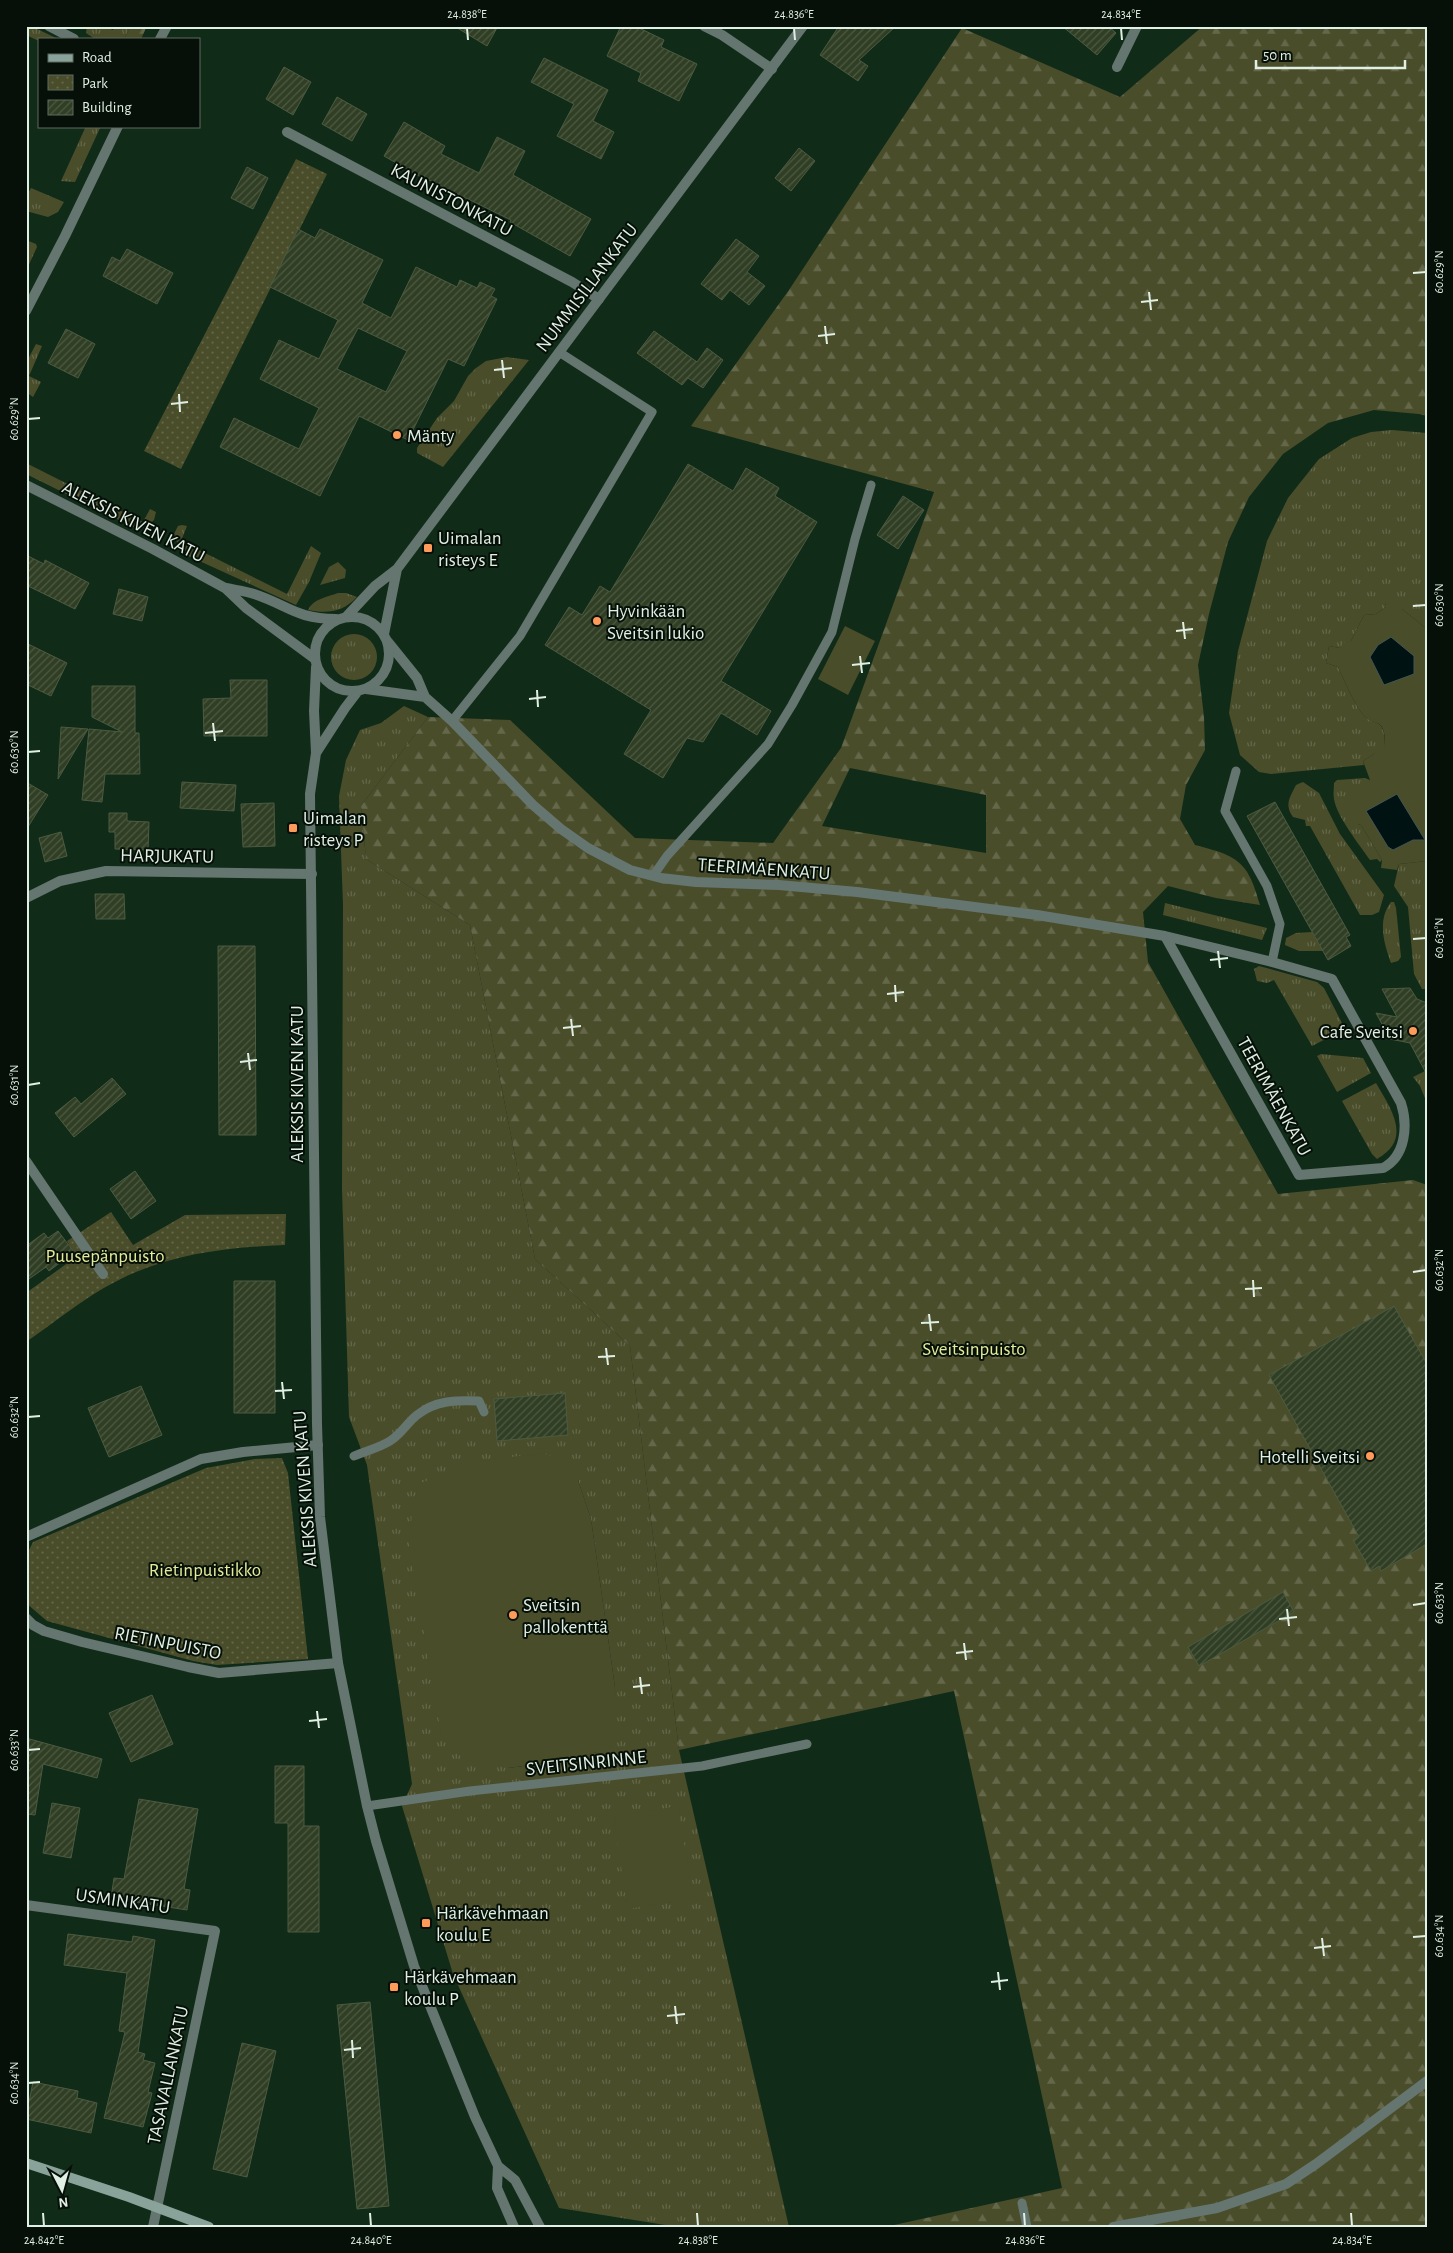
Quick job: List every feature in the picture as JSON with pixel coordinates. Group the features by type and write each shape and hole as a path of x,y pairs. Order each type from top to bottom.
{"main road":[{"path":"26,2163 45,2167 209,2227"}],"street":[{"path":"49,26 72,38"},
{"path":"161,38 167,26"},
{"path":"704,26 722,35 772,68"},
{"name":"NUMMISILLANKATU","path":"343,618 375,586 398,570 803,26"},
{"path":"1117,67 1137,26"},
{"path":"26,310 65,236 117,128"},
{"name":"KAUNISTONKATU","path":"287,132 572,282 599,299"},
{"name":"ALEKSIS KIVEN KATU","path":"26,485 226,588 254,594 298,615 311,618 343,618"},
{"name":"NUMMISILLANKATU","path":"386,638 398,570"},
{"name":"ALEKSIS KIVEN KATU","path":"226,588 246,608 315,663 314,711 316,753 310,794 318,1445 320,1517 338,1663 367,1806 414,1966 475,2117 498,2166 515,2180 540,2227"},
{"path":"362,690 376,683 384,674 390,653 386,638 377,626 368,620 358,617 343,618 328,625 319,635 315,647 315,663 321,676 333,686 348,692 362,690 425,697"},
{"name":"TEERIMÄENKATU","path":"386,638 417,678 425,697 452,722 532,805 561,830 608,859 630,870 654,876 696,882 779,885 857,892 1037,915 1165,936 1272,962 1332,979 1401,1103 1405,1116 1403,1143 1390,1164 1383,1168 1299,1175 1165,936"},
{"name":"ALEKSIS KIVEN KATU","path":"316,753 344,708 362,690"},
{"name":"HARJUKATU","path":"26,898 60,881 106,871 312,874"},
{"path":"26,1161 102,1274"},
{"path":"26,1537 201,1459 243,1452 318,1445"},
{"name":"RIETINPUISTO","path":"26,1618 33,1625 44,1631 82,1642 188,1667 219,1672 338,1663"},
{"name":"USMINKATU","path":"26,1905 215,1930"},
{"name":"TASAVALLANKATU","path":"153,2227 215,1930"},
{"path":"1113,2227 1217,2208 1286,2184 1316,2164 1427,2081"},
{"name":"ALEKSIS KIVEN KATU","path":"498,2166 497,2188 514,2227"}],"lane":[{"path":"452,722 520,636 652,412 559,352"},
{"path":"654,876 667,856 768,744 792,705 832,632 855,539 871,485"},
{"path":"1236,770 1225,811 1267,886 1280,924 1272,962"},
{"path":"354,1456 389,1442 404,1430 417,1415 437,1403 461,1400 479,1401 484,1412"},
{"name":"SVEITSINRINNE","path":"367,1806 470,1791 702,1766 807,1744"},
{"path":"1022,2203 1027,2227"}],"green space":[{"path":"26,26 31,26 56,38 38,38 38,41 26,35"},
{"path":"87,26 104,26 113,30 115,26 131,26 125,38 94,38 86,33"},
{"path":"131,26 147,26 141,38 125,38"},
{"name":"Sveitsinpuisto","path":"1203,26 1427,26 1427,416 1374,410 1328,423 1283,454 1249,497 1228,542 1198,665 1204,717 1205,750 1186,785 1180,819 1195,845 1222,853 1239,863 1251,879 1260,905 1216,898 1168,886 1143,912 1148,962 1278,1194 1413,1180 1427,1185 1427,2227 885,2227 1062,2188 954,1691 679,1750 630,1346 535,1259 470,925 366,859 361,806 428,717 510,720 635,838 773,843 841,748 934,492 691,426 789,290 962,28 1120,97","holes":["850,768 986,795 986,853 822,826"]},
{"path":"85,128 100,128 75,182 61,181"},
{"path":"296,159 327,174 181,469 144,451"},
{"path":"31,188 64,202 58,212 48,217 26,211 26,197"},
{"path":"26,240 36,244 37,247 26,271"},
{"path":"36,344 42,346 29,376 41,382 33,397 26,392 26,363"},
{"path":"507,357 529,360 443,467 417,453 417,448 437,418 454,401 468,376 486,361"},
{"path":"1392,430 1427,433 1427,629 1402,609 1385,603 1386,607 1376,614 1364,615 1351,641 1340,648 1329,646 1326,663 1338,667 1365,717 1381,725 1385,747 1363,761 1364,765 1271,774 1259,772 1240,755 1229,713 1238,651 1267,541 1288,498 1319,459 1352,438 1371,432"},
{"path":"26,463 143,522 150,509 156,512 154,520 145,528 133,527 26,474"},
{"path":"178,526 187,526 181,541 287,594 311,546 321,553 309,582 296,605 184,554 180,551 174,534"},
{"path":"338,562 346,570 345,578 320,585 329,567"},
{"path":"338,593 346,593 357,597 346,606 334,611 308,610 313,603"},
{"path":"1385,602 1401,603 1402,609 1427,629 1427,861 1399,864 1397,870 1381,868 1382,860 1349,809 1370,780 1363,761 1374,754 1375,750 1385,747 1383,730 1381,725 1365,717 1361,712 1338,667 1326,663 1329,646 1340,648 1343,643 1351,641 1364,615 1376,614 1386,607"},
{"path":"845,626 875,641 848,695 818,679"},
{"path":"354,634 367,638 373,644 377,657 373,670 367,676 354,680 341,676 335,670 331,657 335,644 341,638"},
{"path":"404,706 428,717 361,806 366,859 470,925 535,1259 630,1346 679,1750 789,2227 678,2227 559,2208 453,1974 402,1806 412,1784 367,1465 349,1417 342,1189 343,905 339,796 346,760 360,730 381,723","holes":["578,1480 591,1519 615,1687 597,1752 554,1762 508,1768"]},
{"path":"1365,778 1370,780 1358,824 1361,825 1382,860 1380,862 1377,859 1370,860 1339,814 1334,799 1334,783 1337,780"},
{"path":"1303,782 1319,793 1340,834 1384,895 1379,912 1372,915 1360,915 1310,826 1306,826 1305,820 1293,817 1290,813 1288,805 1290,797 1296,785"},
{"path":"1427,861 1427,989 1422,989 1414,974 1408,907 1394,886 1399,864"},
{"path":"1391,902 1394,902 1396,908 1401,957 1398,961 1391,963 1384,940 1383,924 1384,916"},
{"path":"1165,903 1267,928 1262,940 1163,915"},
{"path":"1312,932 1323,951 1299,951 1285,945 1286,938 1296,933"},
{"path":"1259,966 1317,982 1324,988 1345,1029 1312,1046 1274,980 1267,983 1257,981 1254,969"},
{"path":"1321,1054 1363,1058 1371,1073 1337,1092 1317,1056"},
{"path":"1425,1071 1427,1074 1427,1103 1420,1086 1413,1077"},
{"path":"1376,1083 1388,1103 1396,1123 1394,1142 1388,1151 1377,1159 1372,1154 1342,1101"},
{"name":"Puusepänpuisto","path":"111,1212 133,1245 185,1215 286,1214 285,1245 219,1250 176,1259 135,1272 104,1288 26,1342 26,1293 76,1257 67,1241"},
{"name":"Sveitsin pallokenttä","path":"541,1453 563,1459 578,1480 591,1519 615,1687 612,1730 598,1752 554,1762 508,1768 466,1760 455,1752 441,1734 409,1544 412,1513 419,1484 468,1463"},
{"name":"Rietinpuistikko","path":"282,1458 288,1473 308,1659 217,1665 193,1661 47,1621 26,1603 26,1556 33,1542 206,1468 255,1459"},
{"path":"678,1806 693,1898 628,1909 613,1817"}],"shaded area":[{"path":"1391,637 1414,656 1414,674 1384,685 1370,657 1378,645"},
{"path":"1397,794 1425,840 1413,840 1393,850 1388,847 1366,811"}],"building":[{"path":"454,26 498,26 487,46"},
{"path":"621,26 635,26 664,40 661,47 697,64 679,101 638,81 641,73 607,56"},
{"path":"839,26 896,26 859,60 868,66 858,81 820,55"},
{"path":"1062,26 1108,26 1116,33 1097,55"},
{"path":"544,58 608,90 593,121 614,132 601,159 557,136 574,104 531,82"},
{"path":"284,67 311,82 293,115 266,99"},
{"path":"337,97 367,114 352,141 322,124"},
{"path":"404,122 445,146 441,154 479,173 497,137 525,151 513,175 591,219 570,256 510,222 511,220 426,180 384,156"},
{"path":"799,148 815,161 791,191 775,178"},
{"path":"247,167 268,178 253,209 231,198"},
{"path":"298,229 315,238 320,229 383,260 362,303 391,318 416,267 457,287 460,280 477,288 480,282 495,289 491,296 497,299 464,366 448,359 408,440 359,416 320,496 220,447 234,418 299,449 319,408 260,379 279,340 319,359 338,320 270,287","holes":["358,328 407,351 386,392 337,369"]},
{"path":"736,239 759,256 747,272 765,286 749,305 730,290 722,300 701,284"},
{"path":"127,249 173,273 157,304 103,276 112,257 120,261"},
{"path":"66,329 95,344 78,378 48,363"},
{"path":"654,331 697,362 707,348 723,360 703,388 688,378 682,385 637,353"},
{"name":"Hyvinkään Sveitsin lukio","path":"688,464 733,491 746,468 779,488 775,496 817,522 721,681 771,711 757,735 721,713 703,742 687,738 663,778 624,754 651,710 545,645 569,607 582,615 600,586 610,592"},
{"path":"903,496 924,510 898,549 877,535"},
{"path":"26,555 44,564 45,560 89,583 75,609 26,585"},
{"path":"119,589 148,597 142,621 113,614"},
{"path":"26,643 67,663 51,696 26,684"},
{"path":"230,680 267,680 267,736 204,736 203,699 231,698"},
{"path":"92,686 135,686 135,733 139,733 140,774 105,774 102,802 82,800 89,729 122,732 92,717"},
{"path":"61,727 88,729 58,779"},
{"path":"26,782 48,795 26,830"},
{"path":"182,782 236,785 234,811 180,808"},
{"path":"1275,802 1350,935 1346,937 1351,946 1328,960 1247,816"},
{"path":"274,803 275,846 243,847 241,804"},
{"path":"109,813 127,813 127,821 149,822 148,850 115,849 115,832 109,832"},
{"path":"61,832 67,856 45,862 39,838"},
{"path":"95,894 124,894 125,919 96,919"},
{"path":"218,946 255,946 256,1135 219,1135"},
{"path":"1410,988 1417,999 1427,1003 1427,1075 1410,1043 1390,1039 1376,1013 1397,1017 1382,989"},
{"path":"112,1078 126,1094 74,1137 55,1113 75,1097 81,1104"},
{"path":"135,1171 156,1201 131,1219 110,1189"},
{"path":"58,1231 74,1252 49,1271 46,1267 26,1281 26,1246 44,1233 48,1238"},
{"path":"234,1281 275,1281 275,1413 234,1413"},
{"name":"Hotelli Sveitsi","path":"1394,1306 1427,1364 1427,1544 1381,1571 1379,1566 1371,1571 1353,1540 1359,1537 1269,1375"},
{"path":"141,1386 162,1435 109,1457 88,1408"},
{"path":"565,1393 568,1435 497,1441 494,1399"},
{"path":"1283,1592 1294,1612 1199,1666 1188,1647"},
{"path":"152,1695 173,1744 131,1762 109,1713"},
{"path":"26,1738 102,1759 97,1778 43,1764 35,1815 26,1814"},
{"path":"275,1766 304,1766 304,1826 319,1826 319,1932 288,1932 288,1823 275,1823"},
{"path":"139,1799 198,1809 184,1889 190,1890 187,1910 111,1898 114,1878 124,1879"},
{"path":"52,1803 80,1808 71,1858 43,1853"},
{"path":"68,1934 132,1942 133,1936 155,1940 138,2052 145,2054 143,2060 155,2063 148,2092 152,2093 143,2127 104,2118 125,2032 119,2031 127,1973 64,1965"},
{"path":"370,2002 389,2206 357,2209 337,2005"},
{"path":"242,2043 276,2051 247,2177 213,2169"},
{"path":"33,2082 78,2091 77,2098 97,2103 91,2133 26,2119 26,2101 29,2102"}],"place":[{"name":"Mänty","path":"397,435"},
{"name":"Uimalan risteys E","path":"428,548"},
{"name":"Hyvinkään Sveitsin lukio","path":"597,621"},
{"name":"Uimalan risteys P","path":"293,828"},
{"name":"Cafe Sveitsi","path":"1413,1031"},
{"name":"Hotelli Sveitsi","path":"1370,1456"},
{"name":"Sveitsin pallokenttä","path":"513,1615"},
{"name":"Härkävehmaan koulu E","path":"426,1923"},
{"name":"Härkävehmaan koulu P","path":"394,1987"}]}
